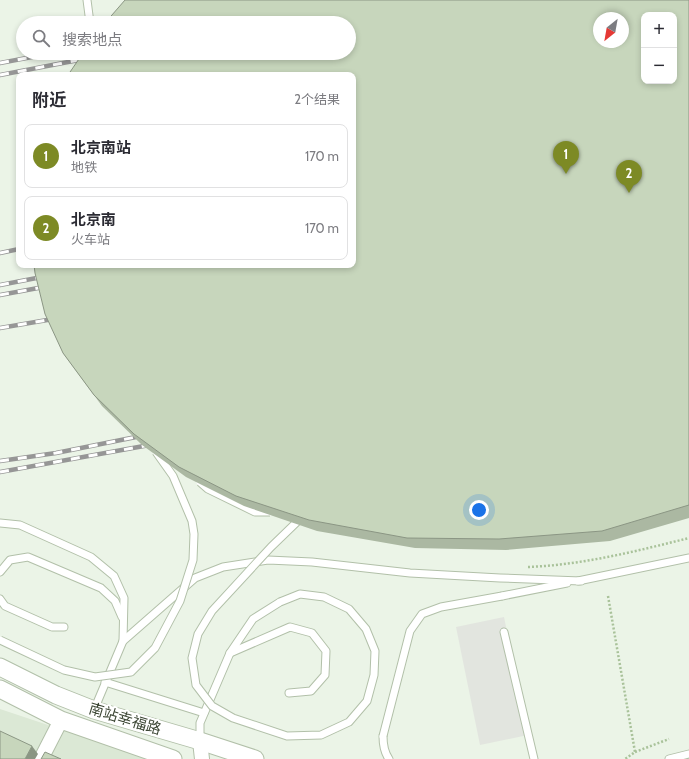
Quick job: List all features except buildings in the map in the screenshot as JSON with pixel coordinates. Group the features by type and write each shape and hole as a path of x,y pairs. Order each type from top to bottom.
{"street":[{"name":"南站幸福路","path":"0,666 56,695 94,710 200,741 255,759"},
{"name":"南站幸福路","path":"0,689 61,720 172,759"},
{"path":"41,759 61,720"},
{"path":"200,741 202,759"}],"lane":[{"path":"87,0 89,16"},
{"path":"0,640 64,670 95,677 131,672 155,648 180,602 193,560 194,534 192,521 173,476 150,444 174,462"},
{"path":"197,480 208,489 255,512 280,512"},
{"path":"200,741 200,723 204,713 230,653 253,619 280,602 300,594 324,597 349,608 366,629 375,651 374,675 367,701 349,722 321,735 287,736 233,718 212,706 196,685 192,658 198,634 212,611 271,547 308,512"},
{"path":"0,523 20,525 91,557 114,576 124,598 123,641 94,710"},
{"path":"0,572 10,560 28,557 101,588 115,601 124,620"},
{"path":"388,759 383,743 383,736 410,631 422,614 441,607 581,581 689,558"},
{"path":"123,641 195,578 223,567 268,560 312,562 410,573 581,581"},
{"path":"0,599 5,606 52,627 64,626"},
{"path":"230,653 290,627 312,633 326,651 325,675 311,691 289,693"},
{"path":"504,632 534,759"},
{"path":"105,682 204,713"},
{"path":"669,759 689,754"}],"path":[{"path":"523,568 618,555 689,538"},
{"path":"608,596 634,752"},
{"path":"625,759 634,752 669,739"}],"shaded area":[{"path":"504,617 528,735 480,745 456,627"},
{"path":"0,709 150,759 0,759"}],"railway":[{"path":"0,63 16,60"},
{"path":"0,75 79,60"},
{"path":"0,253 16,250"},
{"path":"0,285 47,276"},
{"path":"0,295 49,286"},
{"path":"0,328 59,318"},
{"path":"0,461 56,453 146,435"},
{"path":"0,472 155,444"}],"place":[{"name":"北京南站","path":"566,174"},
{"name":"北京南","path":"629,193"}]}
